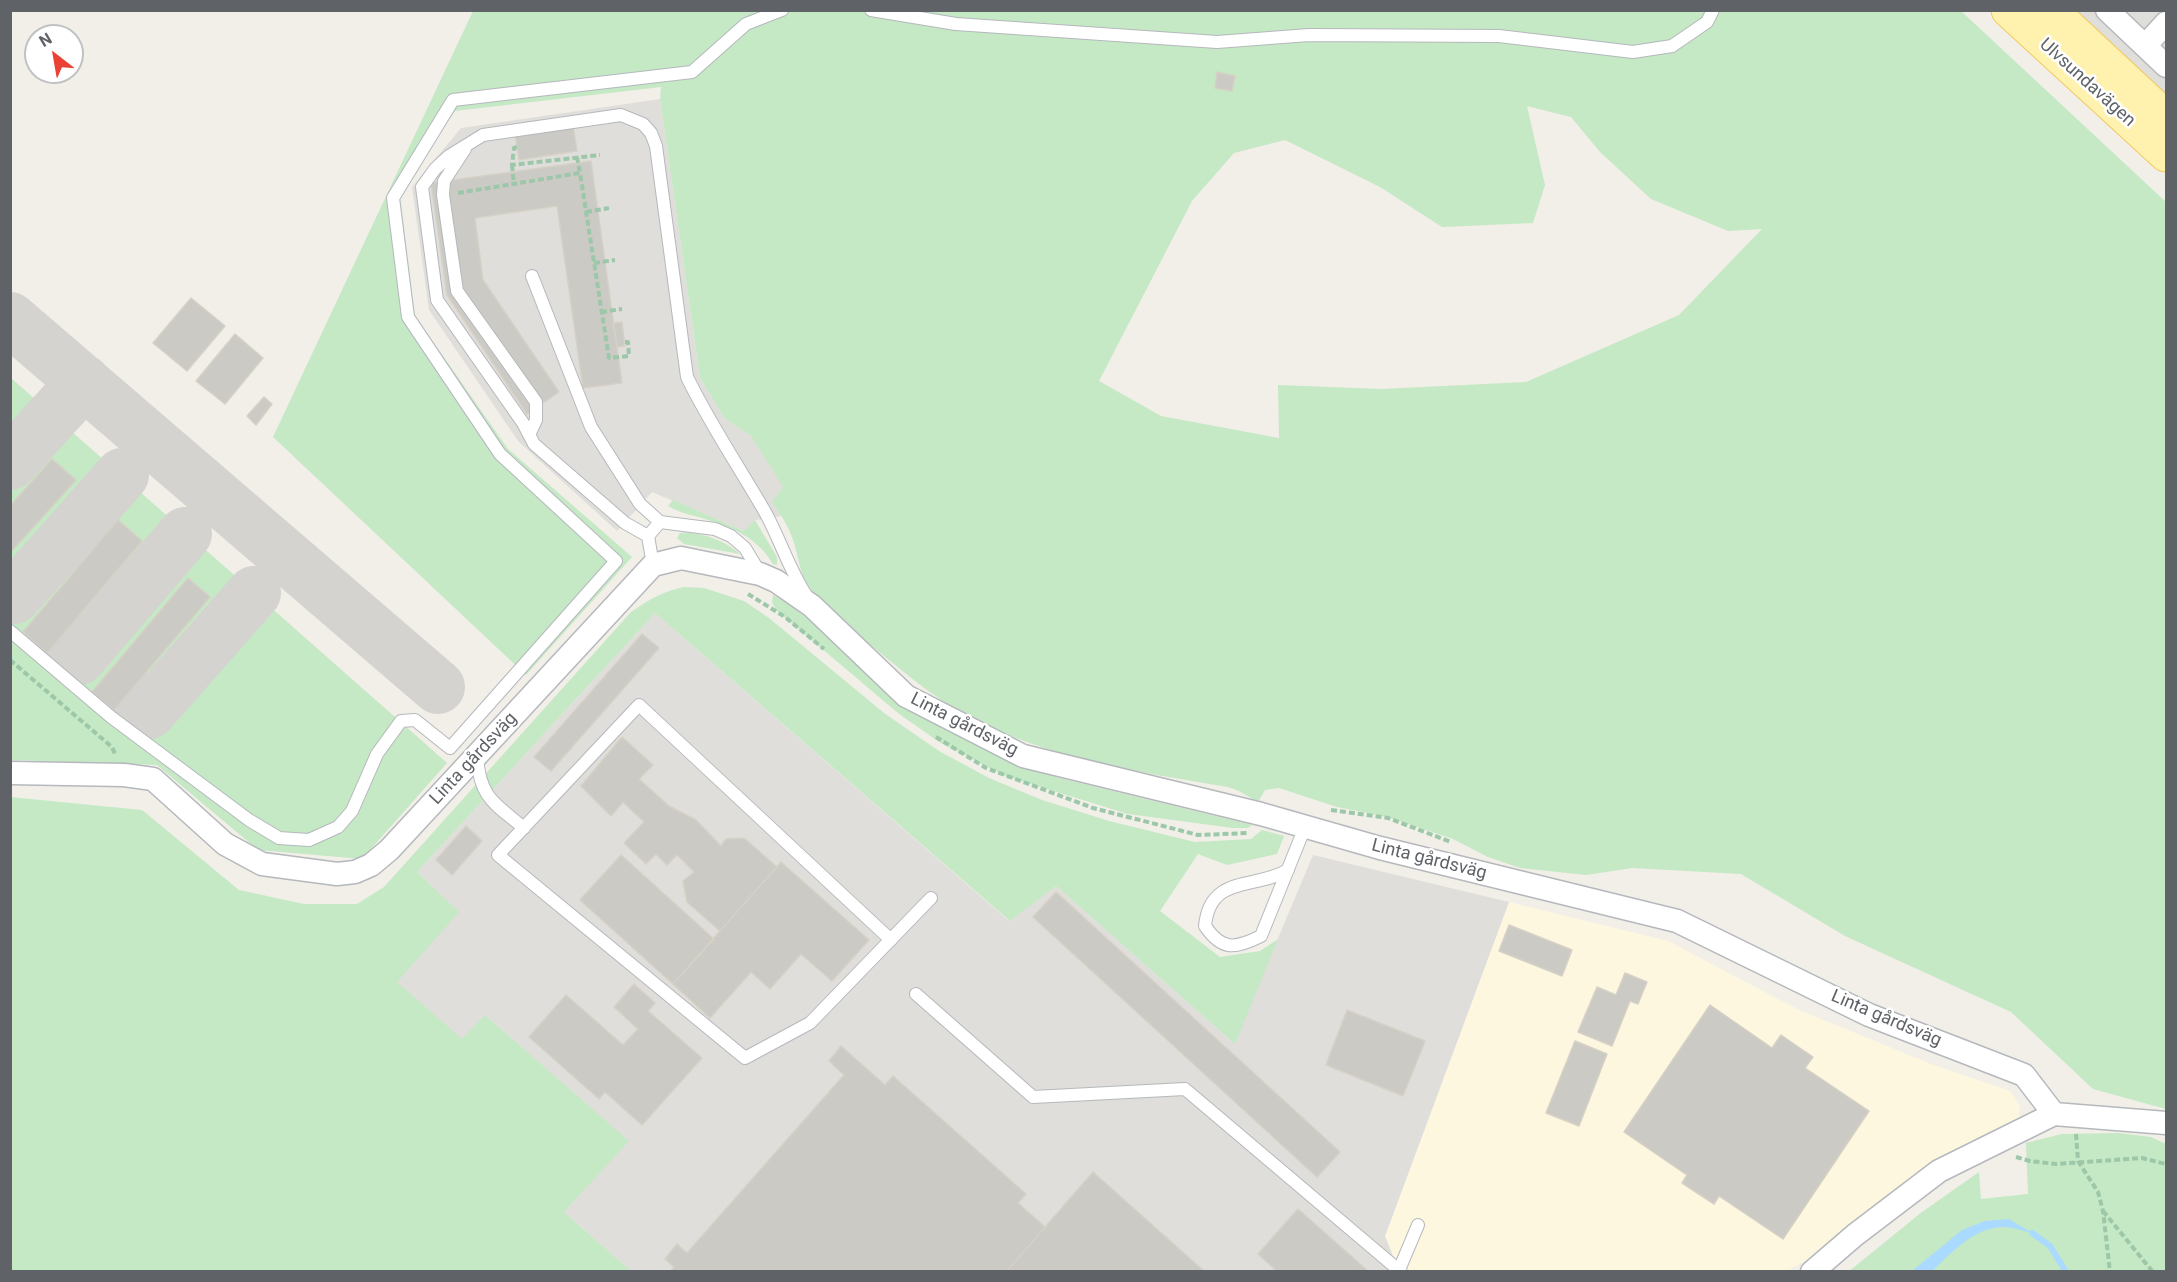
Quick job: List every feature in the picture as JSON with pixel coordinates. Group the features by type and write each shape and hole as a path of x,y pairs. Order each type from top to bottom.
{"main road":[{"name":"Ulvsundavägen","path":"2008,10 2166,155"},
{"name":"Ulvsundavägen","path":"2051,10 2166,117"}],"street":[{"path":"2107,10 2166,66"},
{"path":"2145,46 2166,22"},
{"name":"Linta gårdsväg","path":"10,773 124,775 153,779 225,844 262,864 337,874 355,872 371,866 389,850 653,565 681,558 760,574 776,580 812,606 906,696 1023,756 1261,814 1380,848 1677,921 1869,1015 2024,1075 2064,1115"},
{"path":"1812,1272 1855,1235 1939,1171 2064,1115 2166,1123"}],"lane":[{"path":"10,631 111,717 249,820 279,838 309,840 338,827 352,811 377,754 401,721 415,720 450,748 616,561 500,454 408,317 393,198 453,100 692,72 746,24 782,10"},
{"path":"871,10 956,24 1217,42 1309,35 1499,36 1633,52 1672,46 1707,22 1713,10"},
{"path":"653,565 648,536 625,522 534,444 523,423 437,300 422,187 435,169 449,156 483,135 621,115 643,124 651,133 656,146 687,377 702,409 768,518 792,573 812,606"},
{"path":"469,144 444,181 442,195 457,291 536,402 536,420 529,435"},
{"path":"532,276 591,427 640,504 660,522 715,529 731,537 745,548 760,574"},
{"path":"648,536 660,522"},
{"path":"891,940 639,705 498,855 745,1058 810,1023 891,940 931,898"},
{"path":"477,755 478,774 486,796 524,828"},
{"path":"1288,870 1223,890 1206,913 1205,926 1215,940 1227,946 1245,944 1261,936 1288,870 1305,827"},
{"path":"916,994 1033,1097 1185,1089 1400,1271 1418,1225"}],"path":[{"path":"514,184 512,165 514,148 517,147"},
{"path":"512,165 600,155"},
{"path":"577,157 609,358 629,356 628,342 624,342"},
{"path":"442,195 580,173"},
{"path":"586,212 609,208"},
{"path":"594,264 615,260"},
{"path":"601,312 622,309"},
{"path":"745,592 785,617 830,654"},
{"path":"10,660 112,747 124,775"},
{"path":"930,733 986,768 1093,808 1198,835 1248,834 1261,814"},
{"path":"1321,809 1388,818 1453,843"},
{"path":"2064,1115 2078,1161 2098,1192 2103,1211 2110,1272"},
{"path":"2013,1156 2048,1163 2142,1158 2166,1164"},
{"path":"2103,1211 2153,1272"}],"shaded area":[{"path":"2069,11 2166,11 2166,100"},
{"path":"660,99 700,378 725,419 751,436 784,487 772,502 783,516 755,520 745,531 652,492 617,531 518,441 429,310 412,187 461,128"},
{"path":"655,613 1009,921 1056,886 1234,1043 1313,855 1509,902 1385,1236 1399,1271 631,1271 564,1212 628,1141 485,1015 462,1040 396,982 458,912 417,872"},
{"path":"1509,902 1668,941 1799,1010 1931,1064 2010,1091 2020,1106 2019,1118 1933,1161 1805,1261 1787,1271 1399,1271 1385,1237"}],"green space":[{"path":"473,11 1961,11 2166,202 2166,1109 2093,1089 2011,1012 1845,936 1741,874 1632,868 1586,875 1520,868 1488,857 1453,839 1387,817 1337,807 1279,788 1265,790 1258,802 1228,787 1128,769 1063,754 1000,731 969,717 946,703 855,632 810,588 801,570 790,532 772,502 783,487 751,436 725,419 700,378 660,99 661,87 455,111 399,187 415,316 508,449 632,557 526,675 273,437","holes":["1527,106 1571,117 1600,152 1651,199 1728,231 1762,229 1679,315 1526,382 1381,389 1278,385 1279,438 1161,416 1099,381 1192,201 1234,153 1285,140 1380,187 1442,227 1533,223 1545,185"]},
{"path":"11,378 447,763 362,859 258,850 157,765 11,760"},
{"path":"673,500 744,531 755,520 777,557 777,565 773,564 753,541 736,531 668,506"},
{"path":"680,533 712,538 728,545 740,554 684,544 677,538"},
{"path":"684,587 704,588 744,601 769,618 884,713 939,751 989,778 1042,800 1109,821 1195,842 1251,839 1262,830 1284,836 1277,854 1227,865 1198,854 1160,911 1220,957 1260,951 1278,939 1235,1044 1056,886 1010,921 655,613 417,872 459,912 397,982 462,1039 485,1015 629,1141 564,1212 631,1271 11,1271 10,797 142,810 239,890 304,904 357,904 384,887 631,612 656,596"},
{"path":"773,595 790,605 954,733 986,750 1055,777 1252,825 1248,828 1233,828 1128,814 1005,776 939,742 898,713 776,610 772,602"},
{"path":"2118,1133 2151,1137 2166,1144 2166,1271 1848,1272 1922,1212 1979,1172 1981,1199 2028,1194 2026,1143 2062,1134"}],"water":[{"path":"2009,1219 2032,1233 2006,1227 1983,1231 1964,1242 1932,1271 1912,1271 1962,1230 1985,1221"}],"building":[{"path":"1217,72 1235,76 1232,91 1215,88"},
{"path":"573,125 577,151 519,160 515,134"},
{"path":"591,161 622,383 583,388 557,206 475,218 483,280 559,392 527,414 447,295 431,183"},
{"path":"191,298 225,326 187,371 153,343"},
{"path":"622,322 625,346 617,347 613,323"},
{"path":"235,334 263,358 225,404 196,381"},
{"path":"264,397 272,404 256,425 247,416"},
{"path":"52,459 76,480 10,553 10,506"},
{"path":"118,520 142,541 47,653 23,632"},
{"path":"188,578 210,597 114,710 92,692"},
{"path":"642,634 659,648 551,771 534,757"},
{"path":"622,737 653,765 639,779 669,806 696,820 721,846 726,839 744,838 777,867 720,931 687,902 683,881 694,872 677,855 667,865 656,854 646,864 624,843 644,822 623,802 611,816 581,786"},
{"path":"466,826 482,841 452,875 436,860"},
{"path":"621,855 714,939 673,984 580,900"},
{"path":"781,862 869,940 832,981 801,954 770,989 751,972 710,1018 673,984"},
{"path":"1056,892 1340,1152 1317,1177 1033,917"},
{"path":"1509,925 1572,950 1562,976 1499,951"},
{"path":"1625,973 1647,982 1638,1004 1630,1001 1612,1046 1578,1032 1597,987 1616,995"},
{"path":"634,984 655,1003 648,1011 702,1058 642,1125 605,1092 599,1099 529,1037 566,995 623,1045 638,1029 614,1007"},
{"path":"1710,1005 1772,1048 1781,1035 1813,1057 1805,1068 1869,1111 1783,1239 1719,1196 1714,1204 1682,1183 1687,1175 1624,1132"},
{"path":"1347,1010 1425,1041 1403,1096 1326,1065"},
{"path":"1575,1041 1607,1054 1579,1126 1546,1113"},
{"path":"841,1046 885,1085 893,1076 1026,1194 1018,1203 1045,1227 1006,1272 670,1272 674,1267 665,1259 677,1244 687,1253 844,1075 829,1061"},
{"path":"1093,1172 1205,1272 1006,1272"},
{"path":"1298,1209 1369,1272 1278,1272 1258,1254"}],"waterway":[{"path":"2032,1233 2050,1246 2066,1272"}],"taxiway":[{"path":"10,319 438,687"},
{"path":"10,463 84,382"},
{"path":"10,593 14,597 122,475"},
{"path":"58,640 79,658 185,534"},
{"path":"128,693 149,712 254,593"}]}
